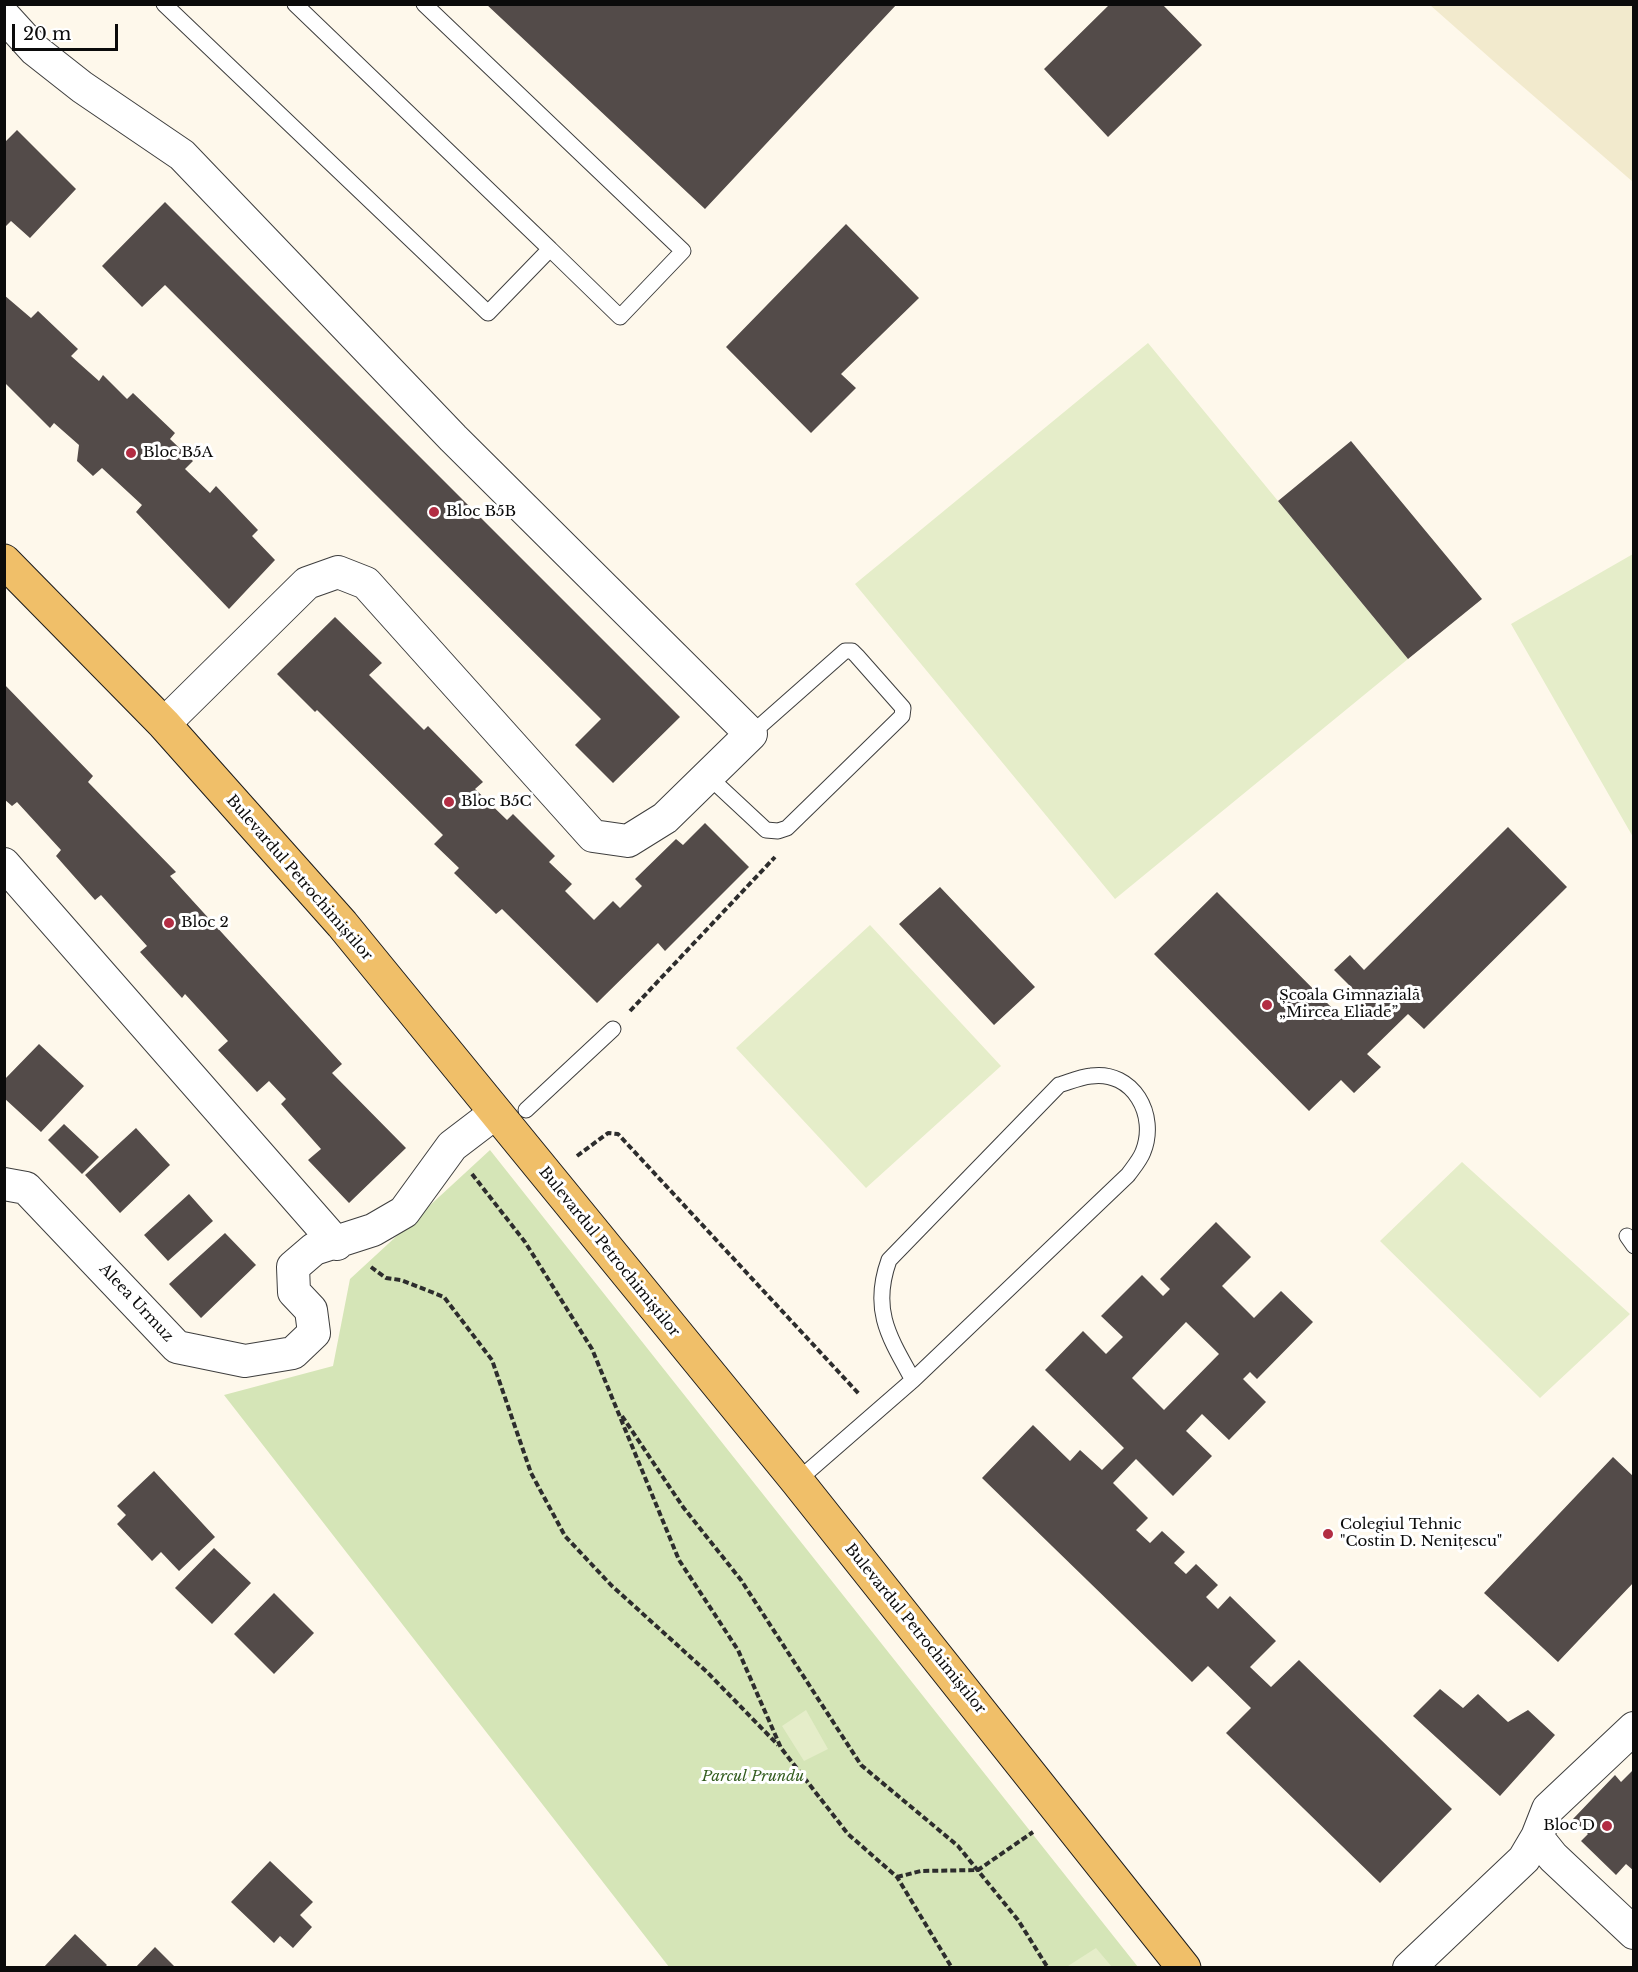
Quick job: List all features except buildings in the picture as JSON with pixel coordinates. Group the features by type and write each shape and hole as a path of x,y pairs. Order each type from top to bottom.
{"main road":[{"name":"Bulevardul Petrochimiștilor","path":"4,561 164,724 510,1112 796,1481 1184,1968"}],"street":[{"path":"13,4 4,15 35,50 82,87 182,155 453,438 751,734 665,818 628,841 593,836 366,583 338,572 307,583 164,724"},
{"path":"4,864 337,1244"},
{"name":"Aleea Urmuz","path":"4,1184 26,1188 177,1347 245,1361 293,1353 314,1333 311,1310 294,1292 293,1267 314,1250 373,1230 404,1212 452,1146 510,1112"},
{"path":"1409,1968 1524,1859 1537,1837 1548,1809 1634,1728"},
{"path":"1537,1837 1553,1857 1634,1933"}],"lane":[{"path":"164,4 488,313 550,249"},
{"path":"296,4 620,317 683,251 424,4"},
{"path":"708,776 766,830 778,831 787,828 902,716 903,708 852,651 845,651 751,734"},
{"path":"510,1112 613,1029"},
{"path":"796,1481 913,1380 1128,1175 1143,1152 1148,1128 1145,1107 1124,1081 1092,1075 1059,1085 889,1260 881,1281 881,1309 887,1334 913,1380"}],"path":[{"path":"613,1029 778,855 778,831"},
{"path":"570,1162 608,1133 618,1134 876,1413"},
{"path":"452,1146 525,1242 592,1348 679,1560 738,1650 781,1748"},
{"path":"386,1278 401,1280 444,1297 492,1360 531,1473 565,1536 611,1584 707,1672 781,1748 848,1834 897,1877 952,1968"},
{"path":"616,1407 682,1507 741,1580 861,1765 958,1846 1018,1920 1048,1968"},
{"path":"897,1877 921,1871 978,1870 1061,1813"}],"shaded area":[{"path":"1430,5 1633,5 1633,182 1499,66"}],"green space":[{"path":"1148,343 1408,659 1115,899 855,584"},
{"path":"1633,554 1633,837 1511,624"},
{"path":"870,925 1001,1066 866,1188 736,1048"},
{"name":"Parcul Prundu","path":"490,1150 1138,1967 669,1967 224,1395 333,1366 350,1279"},
{"path":"1462,1162 1630,1314 1540,1398 1380,1241"},
{"path":"806,1710 828,1749 804,1761 782,1726"},
{"path":"1096,1948 1112,1967 1068,1966"}],"place":[{"name":"Bloc B5A","path":"131,453"},
{"name":"Bloc B5B","path":"434,512"},
{"name":"Bloc B5C","path":"449,802"},
{"name":"Bloc 2","path":"169,923"},
{"name":"Școala Gimnazială „Mircea Eliade”","path":"1267,1005"},
{"name":"Colegiul Tehnic \"Costin D. Nenițescu\"","path":"1328,1534"},
{"name":"Bloc D","path":"1607,1826"}]}
